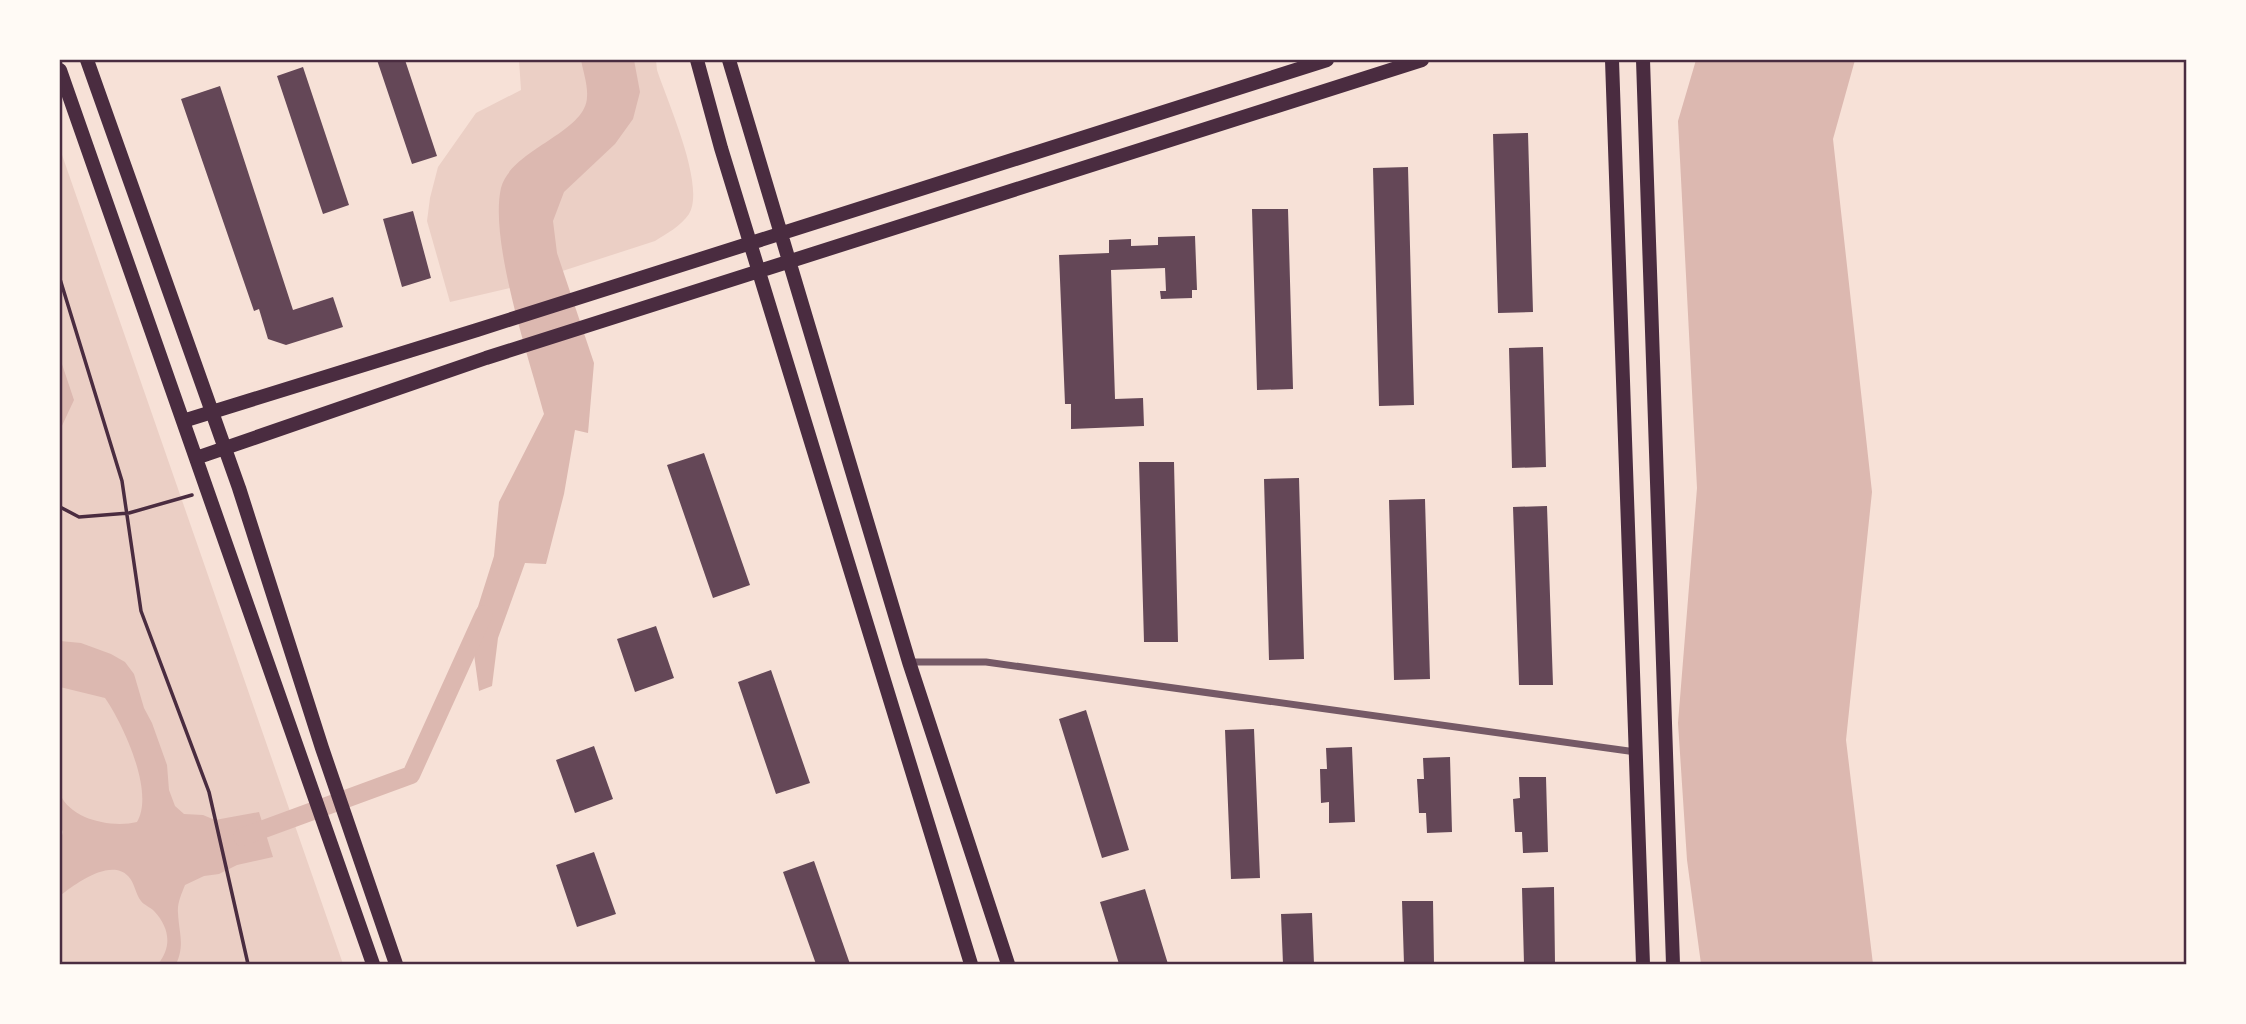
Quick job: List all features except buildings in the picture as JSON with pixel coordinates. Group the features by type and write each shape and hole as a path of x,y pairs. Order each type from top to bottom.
{"main road":[{"path":"87,60 225,449 322,748 396,964"},
{"path":"697,60 971,964"},
{"path":"729,60 909,662 1008,964"},
{"path":"183,421 1327,60"},
{"path":"197,458 486,358 1422,60"},
{"path":"1612,60 1643,964"},
{"path":"1643,60 1673,964"},
{"path":"60,70 373,964"}],"street":[{"path":"909,662 986,662 1636,752"}],"path":[{"path":"60,279 122,481 141,611 209,792 248,964"},
{"path":"60,507 79,517 129,513 208,491"}],"shaded area":[{"path":"519,60 656,60 689,164 693,201 686,218 655,241 510,288 450,302 427,221 438,167 476,113 521,90"},
{"path":"581,60 634,60 640,92 633,119 615,144 564,192 553,221 557,253 594,363 588,433 575,430 564,494 546,564 525,563 498,638 492,686 479,691 473,647 475,616 494,556 499,502 544,414 505,268 499,211 501,188 508,174 519,162 575,121 583,110 587,92"},
{"path":"1696,60 1855,60 1833,139 1872,492 1846,740 1873,964 1701,964 1687,860 1678,723 1697,488 1678,121"},
{"path":"60,149 343,964 60,964"},
{"path":"60,358 74,400 60,430"},
{"path":"60,641 81,643 111,654 125,662 134,674 144,708 167,765 169,790 175,806 184,814 203,815 215,820 259,812 273,857 237,865 185,885 178,906 181,945 176,964 158,964 166,951 166,931 159,917 141,901 128,876 121,871 103,871 93,875 60,896 60,843 63,832 60,824 60,794 65,803 83,816 105,823 127,824 137,822 142,809 142,794 140,776 128,741 105,698 60,687"}],"waterway":[{"path":"242,837 411,775 484,614"}]}
